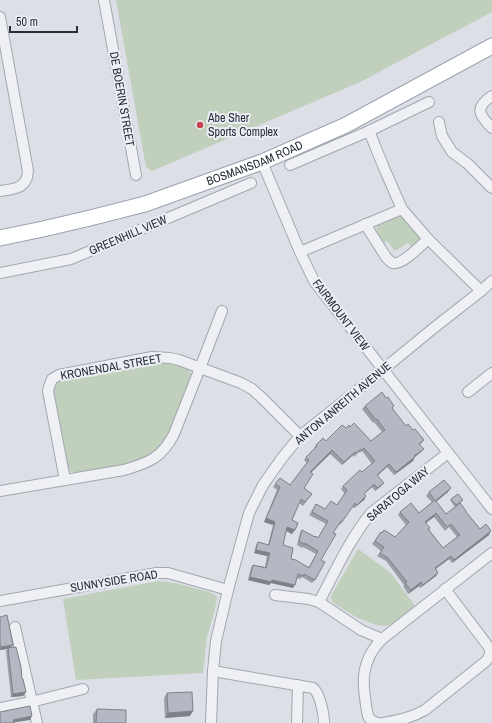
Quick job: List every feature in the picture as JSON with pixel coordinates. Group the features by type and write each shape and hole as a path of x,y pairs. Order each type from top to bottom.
{"main road":[{"name":"BOSMANSDAM ROAD","path":"0,238 43,230 145,204 262,162 346,125 492,46"}],"street":[{"name":"DE BOERIN STREET","path":"104,0 136,174"},
{"path":"0,18 28,171 27,180 22,186 0,192"},
{"path":"492,96 482,103 480,110 482,118 492,128"},
{"path":"290,165 369,131 429,102"},
{"path":"439,122 442,136 452,152 468,164 492,188"},
{"path":"369,131 402,209 428,239 481,291"},
{"name":"FAIRMOUNT VIEW","path":"262,162 300,252 314,281 492,509"},
{"name":"GREENHILL VIEW","path":"0,273 71,259 251,183"},
{"path":"300,252 402,209"},
{"path":"365,224 388,260 394,263 401,262 406,259 428,239"},
{"name":"ANTON ANREITH AVENUE","path":"211,723 212,672 216,641 228,590 249,514 263,485 300,436 492,281"},
{"path":"0,491 124,470 139,466 162,452 169,444 174,434 222,312"},
{"name":"KRONENDAL STREET","path":"65,480 48,391 50,383 59,375 152,358 161,357 179,360 241,383 252,389 300,436"},
{"path":"468,392 492,374"},
{"name":"SARATOGA WAY","path":"318,602 353,537 371,513 448,453"},
{"path":"378,723 370,720 368,716 363,674 366,661 373,649 382,639 492,553"},
{"name":"SUNNYSIDE ROAD","path":"0,601 157,573 168,573 228,590"},
{"path":"383,723 409,718 425,710 485,662 490,656 490,649 445,590"},
{"path":"275,595 318,602 361,630 382,639"},
{"path":"15,627 36,723"},
{"path":"212,672 310,687 317,692 324,723"},
{"path":"297,723 298,685"},
{"path":"0,708 32,702 83,689"}],"green space":[{"name":"Abe Sher Sports Complex","path":"116,0 492,0 492,12 360,82 152,171 146,167"},
{"path":"397,216 403,217 419,234 419,240 413,248 408,243 395,251 387,241 381,244 377,231 378,224"},
{"path":"163,361 186,367 190,370 191,375 168,438 153,454 132,463 77,473 71,472 67,466 53,390 55,383 60,379"},
{"path":"358,549 390,572 416,607 397,622 386,626 376,625 356,617 333,603 331,598 332,594"},
{"path":"158,581 175,583 209,592 217,598 207,637 203,673 76,680 63,599"}],"building":[{"path":"382,392 386,398 388,397 394,406 392,408 406,426 408,424 413,430 415,429 424,440 419,444 424,449 396,472 389,464 377,475 384,483 377,488 374,484 364,494 366,496 357,505 355,503 342,522 341,521 333,533 336,534 321,560 325,562 315,580 304,574 303,576 298,574 295,585 272,580 271,582 250,577 253,565 266,568 270,553 256,550 258,542 269,545 275,522 266,518 280,487 275,484 280,478 290,485 309,460 306,457 317,446 316,445 323,438 326,441 342,425 346,428 349,425 350,427 354,423 371,441 385,430 365,406","holes":["364,448 375,461 362,472 360,470 343,486 347,490 337,505 331,501 325,509 316,504 312,512 328,521 318,538 302,530 299,541 318,551 309,568 296,560 291,559 293,548 283,545 287,527 295,530 298,523 292,520 301,499 305,502 312,494 304,488 313,474 310,472 332,450 344,462 355,452 356,453"]},
{"path":"444,480 451,488 435,501 429,492"},
{"path":"458,494 463,500 456,505 451,499"},
{"path":"435,500 446,514 460,503 480,529 486,524 491,531 454,560 451,556 435,568 438,573 423,585 421,582 411,590 405,583 407,582 388,558 380,553 384,547 375,541 384,530 395,537 409,522 400,512 411,503 419,513","holes":["436,513 447,527 451,524 460,535 443,548 428,529 430,528 425,522"]},
{"path":"7,615 13,645 1,647 0,617"},
{"path":"16,647 26,692 13,694 8,648"},
{"path":"192,692 193,711 168,713 167,693"},
{"path":"30,706 32,716 13,720 14,723 0,723 0,712"},
{"path":"97,709 126,710 126,723 96,723"}],"place":[{"name":"Abe Sher Sports Complex","path":"200,125"}]}
